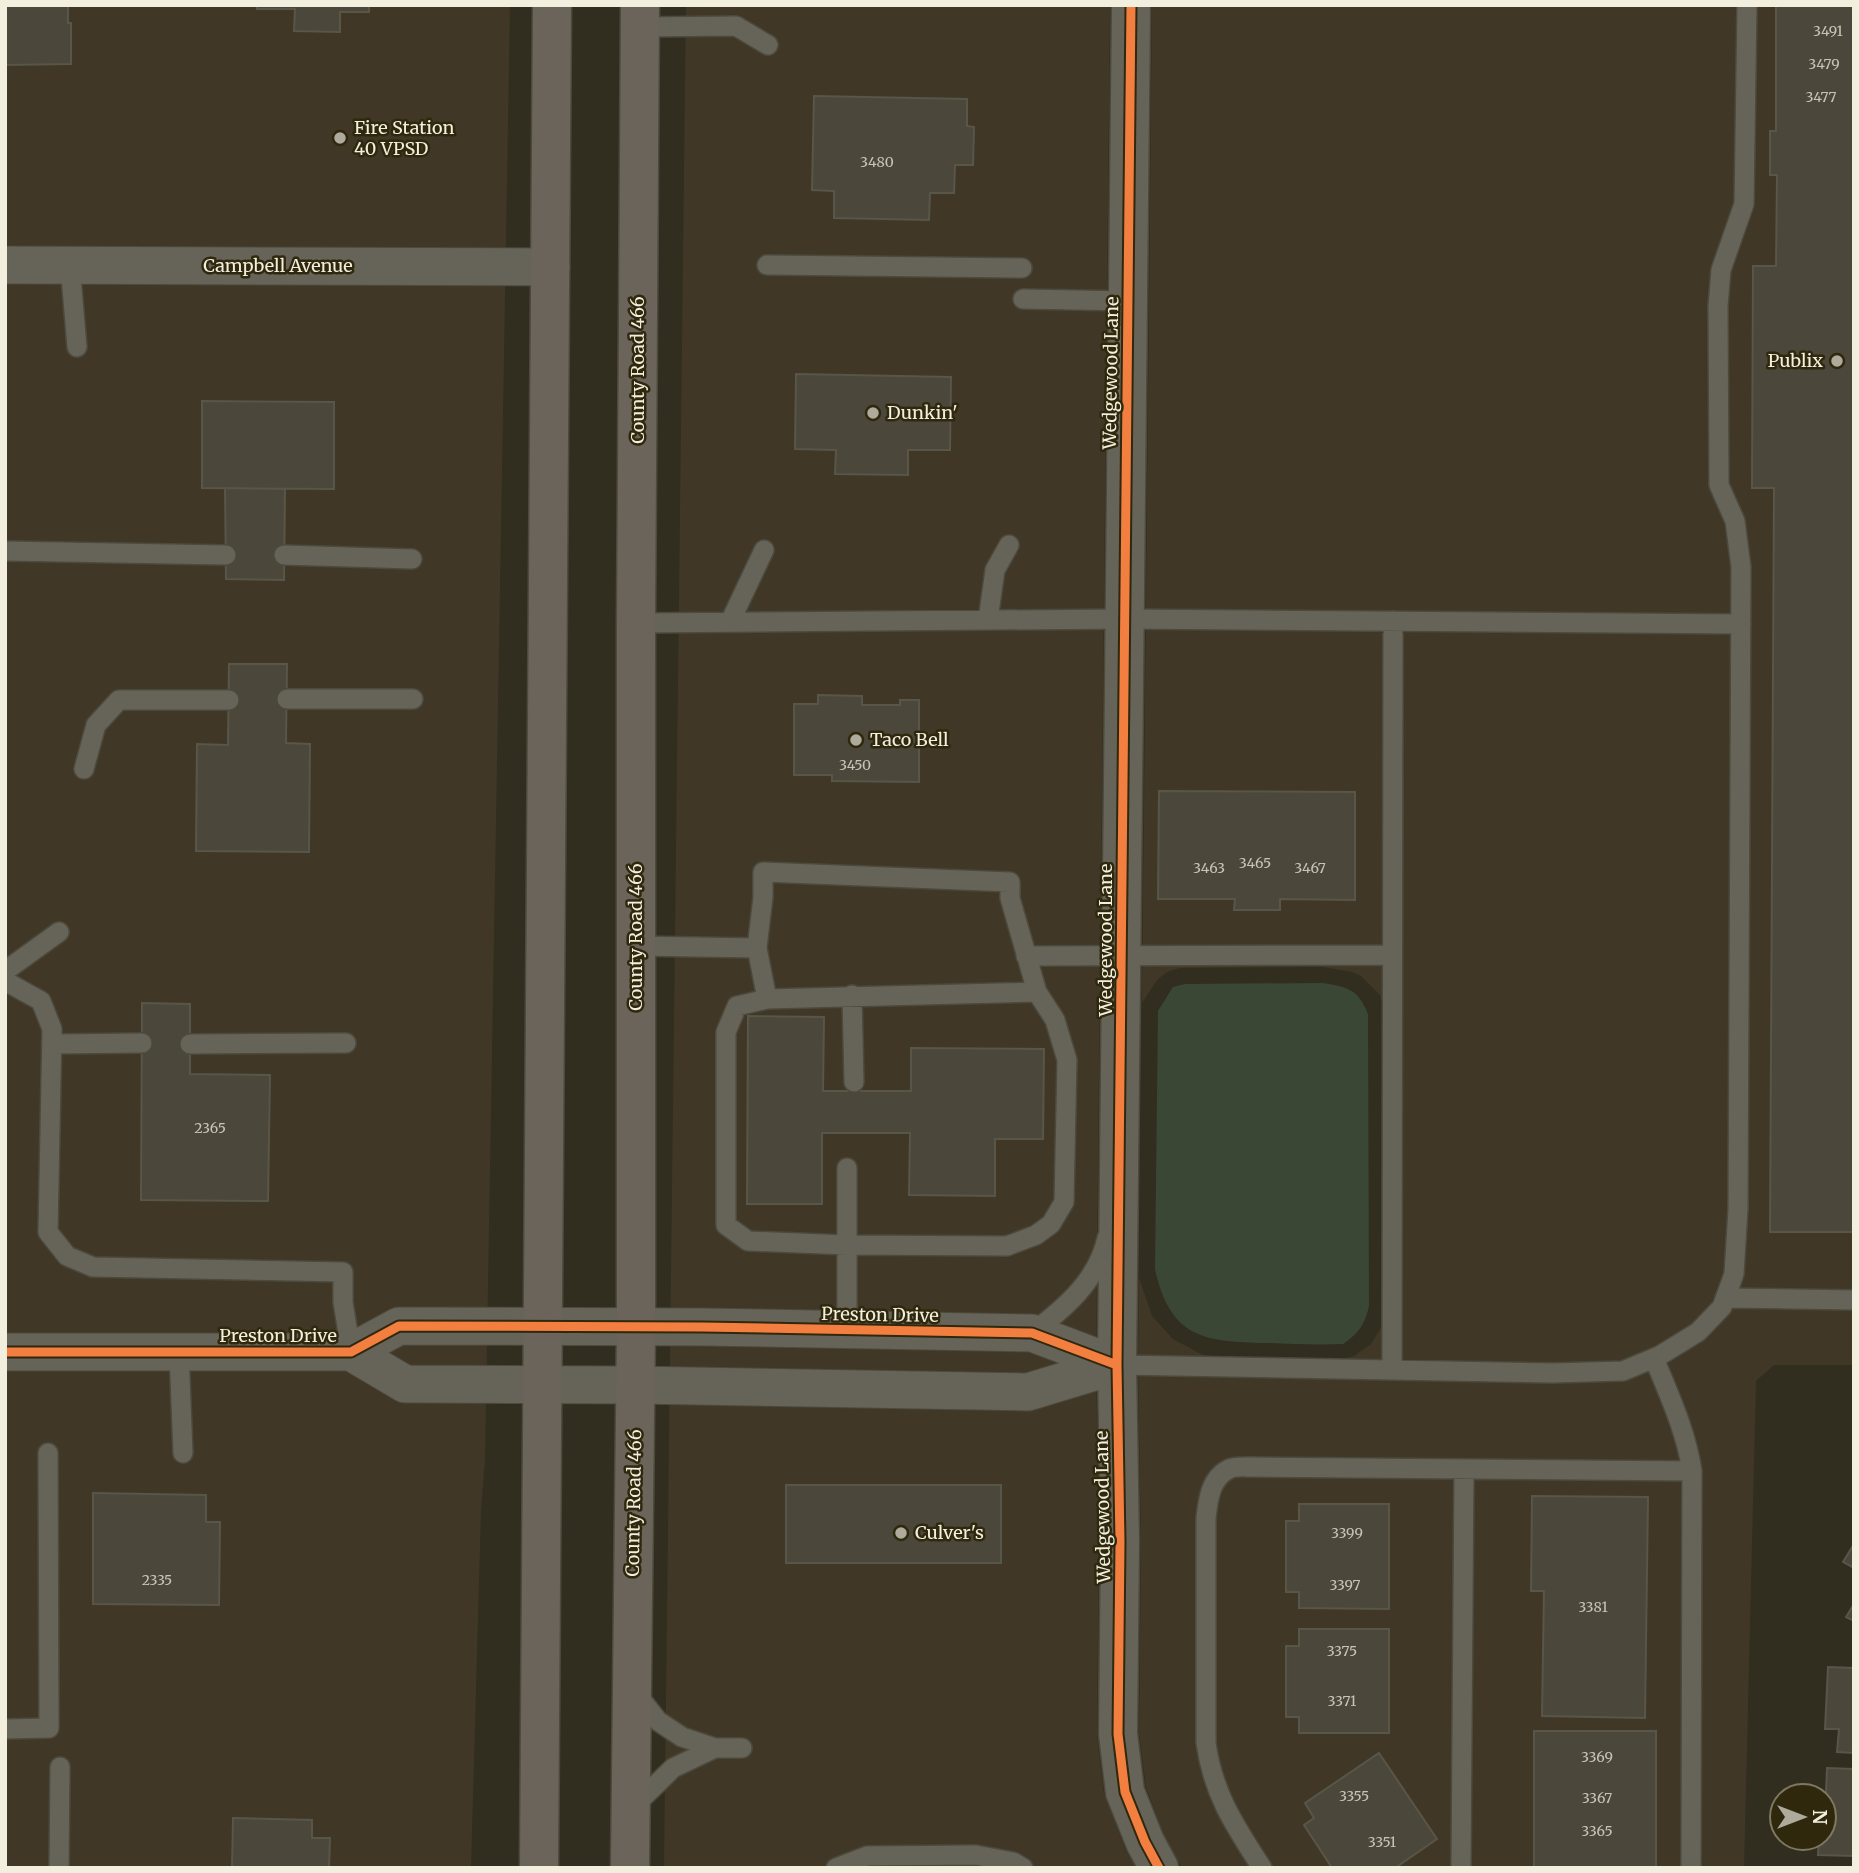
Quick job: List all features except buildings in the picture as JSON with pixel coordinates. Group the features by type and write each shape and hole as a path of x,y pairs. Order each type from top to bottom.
{"main road":[{"path":"540,1868 552,5"},
{"name":"County Road 466","path":"630,1868 636,1327 636,623 640,16"}],"street":[{"name":"Wedgewood Lane","path":"1130,5 1117,1365 1120,1542 1118,1734 1125,1792 1156,1867"},
{"name":"Campbell Avenue","path":"5,265 551,267"},
{"name":"Preston Drive","path":"5,1352 351,1352 398,1326 636,1327 1032,1333 1117,1365"},
{"name":"Preston Drive","path":"351,1352 405,1384 635,1385"},
{"path":"635,1385 1028,1392 1117,1365"}],"lane":[{"path":"1117,1365 1553,1373 1623,1371 1654,1358 1698,1332 1722,1307 1734,1274 1738,1209 1741,568 1735,520 1719,485 1718,306 1721,270 1744,204 1747,5"},
{"path":"640,16 736,26 768,45"},
{"path":"70,265 77,347"},
{"path":"767,265 1022,268"},
{"path":"1023,299 1128,300"},
{"path":"988,620 995,570 1009,545"},
{"path":"730,622 764,550"},
{"path":"5,551 226,555"},
{"path":"284,555 412,559"},
{"path":"636,623 1124,619 1741,624"},
{"path":"1392,1370 1393,621"},
{"path":"287,699 413,699"},
{"path":"84,769 96,725 119,700 229,700"},
{"path":"767,999 757,948 763,872 1010,883 1010,898 1037,992 1055,1020 1067,1060 1064,1202 1051,1224 1036,1236 1007,1245 847,1245 748,1241 726,1226 726,1032 737,1006 767,999 1037,992"},
{"path":"5,971 59,932"},
{"path":"636,946 757,948"},
{"path":"1026,956 1392,955"},
{"path":"5,981 40,1001 52,1029 48,1232 68,1256 93,1267 343,1272 343,1303 351,1352"},
{"path":"852,995 854,1083"},
{"path":"52,1044 142,1043"},
{"path":"190,1044 346,1043"},
{"path":"847,1168 847,1331"},
{"path":"1032,1333 1064,1308 1087,1282 1104,1252 1119,1182"},
{"path":"1725,1298 1854,1300"},
{"path":"179,1352 183,1453"},
{"path":"1654,1358 1680,1423 1692,1471 1691,1868"},
{"path":"5,1730 50,1728 48,1453"},
{"path":"1262,1868 1220,1796 1209,1770 1206,1743 1206,1518 1209,1495 1218,1478 1230,1468 1692,1471"},
{"path":"1461,1868 1464,1469"},
{"path":"631,1686 658,1721 682,1737 715,1748 742,1748"},
{"path":"631,1809 673,1768 715,1748"},
{"path":"59,1868 60,1767"},
{"path":"836,1868 867,1856 975,1856 1013,1862 1023,1868"}],"shaded area":[{"path":"5,5 510,5 485,1460 481,1510 471,1868 5,1868"},
{"path":"686,5 1110,5 1096,1365 1099,1542 1097,1736 1104,1794 1126,1851 1136,1868 664,1868"},
{"path":"1152,5 1854,5 1854,1365 1774,1365 1756,1381 1744,1868 1182,1868 1164,1835 1146,1787 1139,1733 1139,1278 1152,1316 1173,1339 1203,1355 1228,1358 1344,1359 1354,1356 1371,1344 1382,1326 1387,1306 1386,1014 1380,995 1361,976 1323,967 1180,968 1167,972 1157,980 1142,1003"}],"green space":[{"path":"1323,983 1339,986 1356,994 1368,1014 1369,1306 1363,1323 1343,1344 1225,1341 1193,1332 1170,1310 1155,1269 1158,1011 1173,987 1185,984"}],"cycle path":[{"path":"1131,5 1117,1365 1120,1542 1118,1734 1125,1792 1145,1842 1159,1868"},
{"path":"5,1352 351,1352 399,1326 703,1327 1032,1333 1117,1365"}],"place":[{"name":"Fire Station 40 VPSD","path":"340,138"},
{"name":"Publix","path":"1837,361"},
{"name":"Dunkin'","path":"873,413"},
{"name":"Taco Bell","path":"856,740"},
{"name":"Culver's","path":"901,1533"}]}
